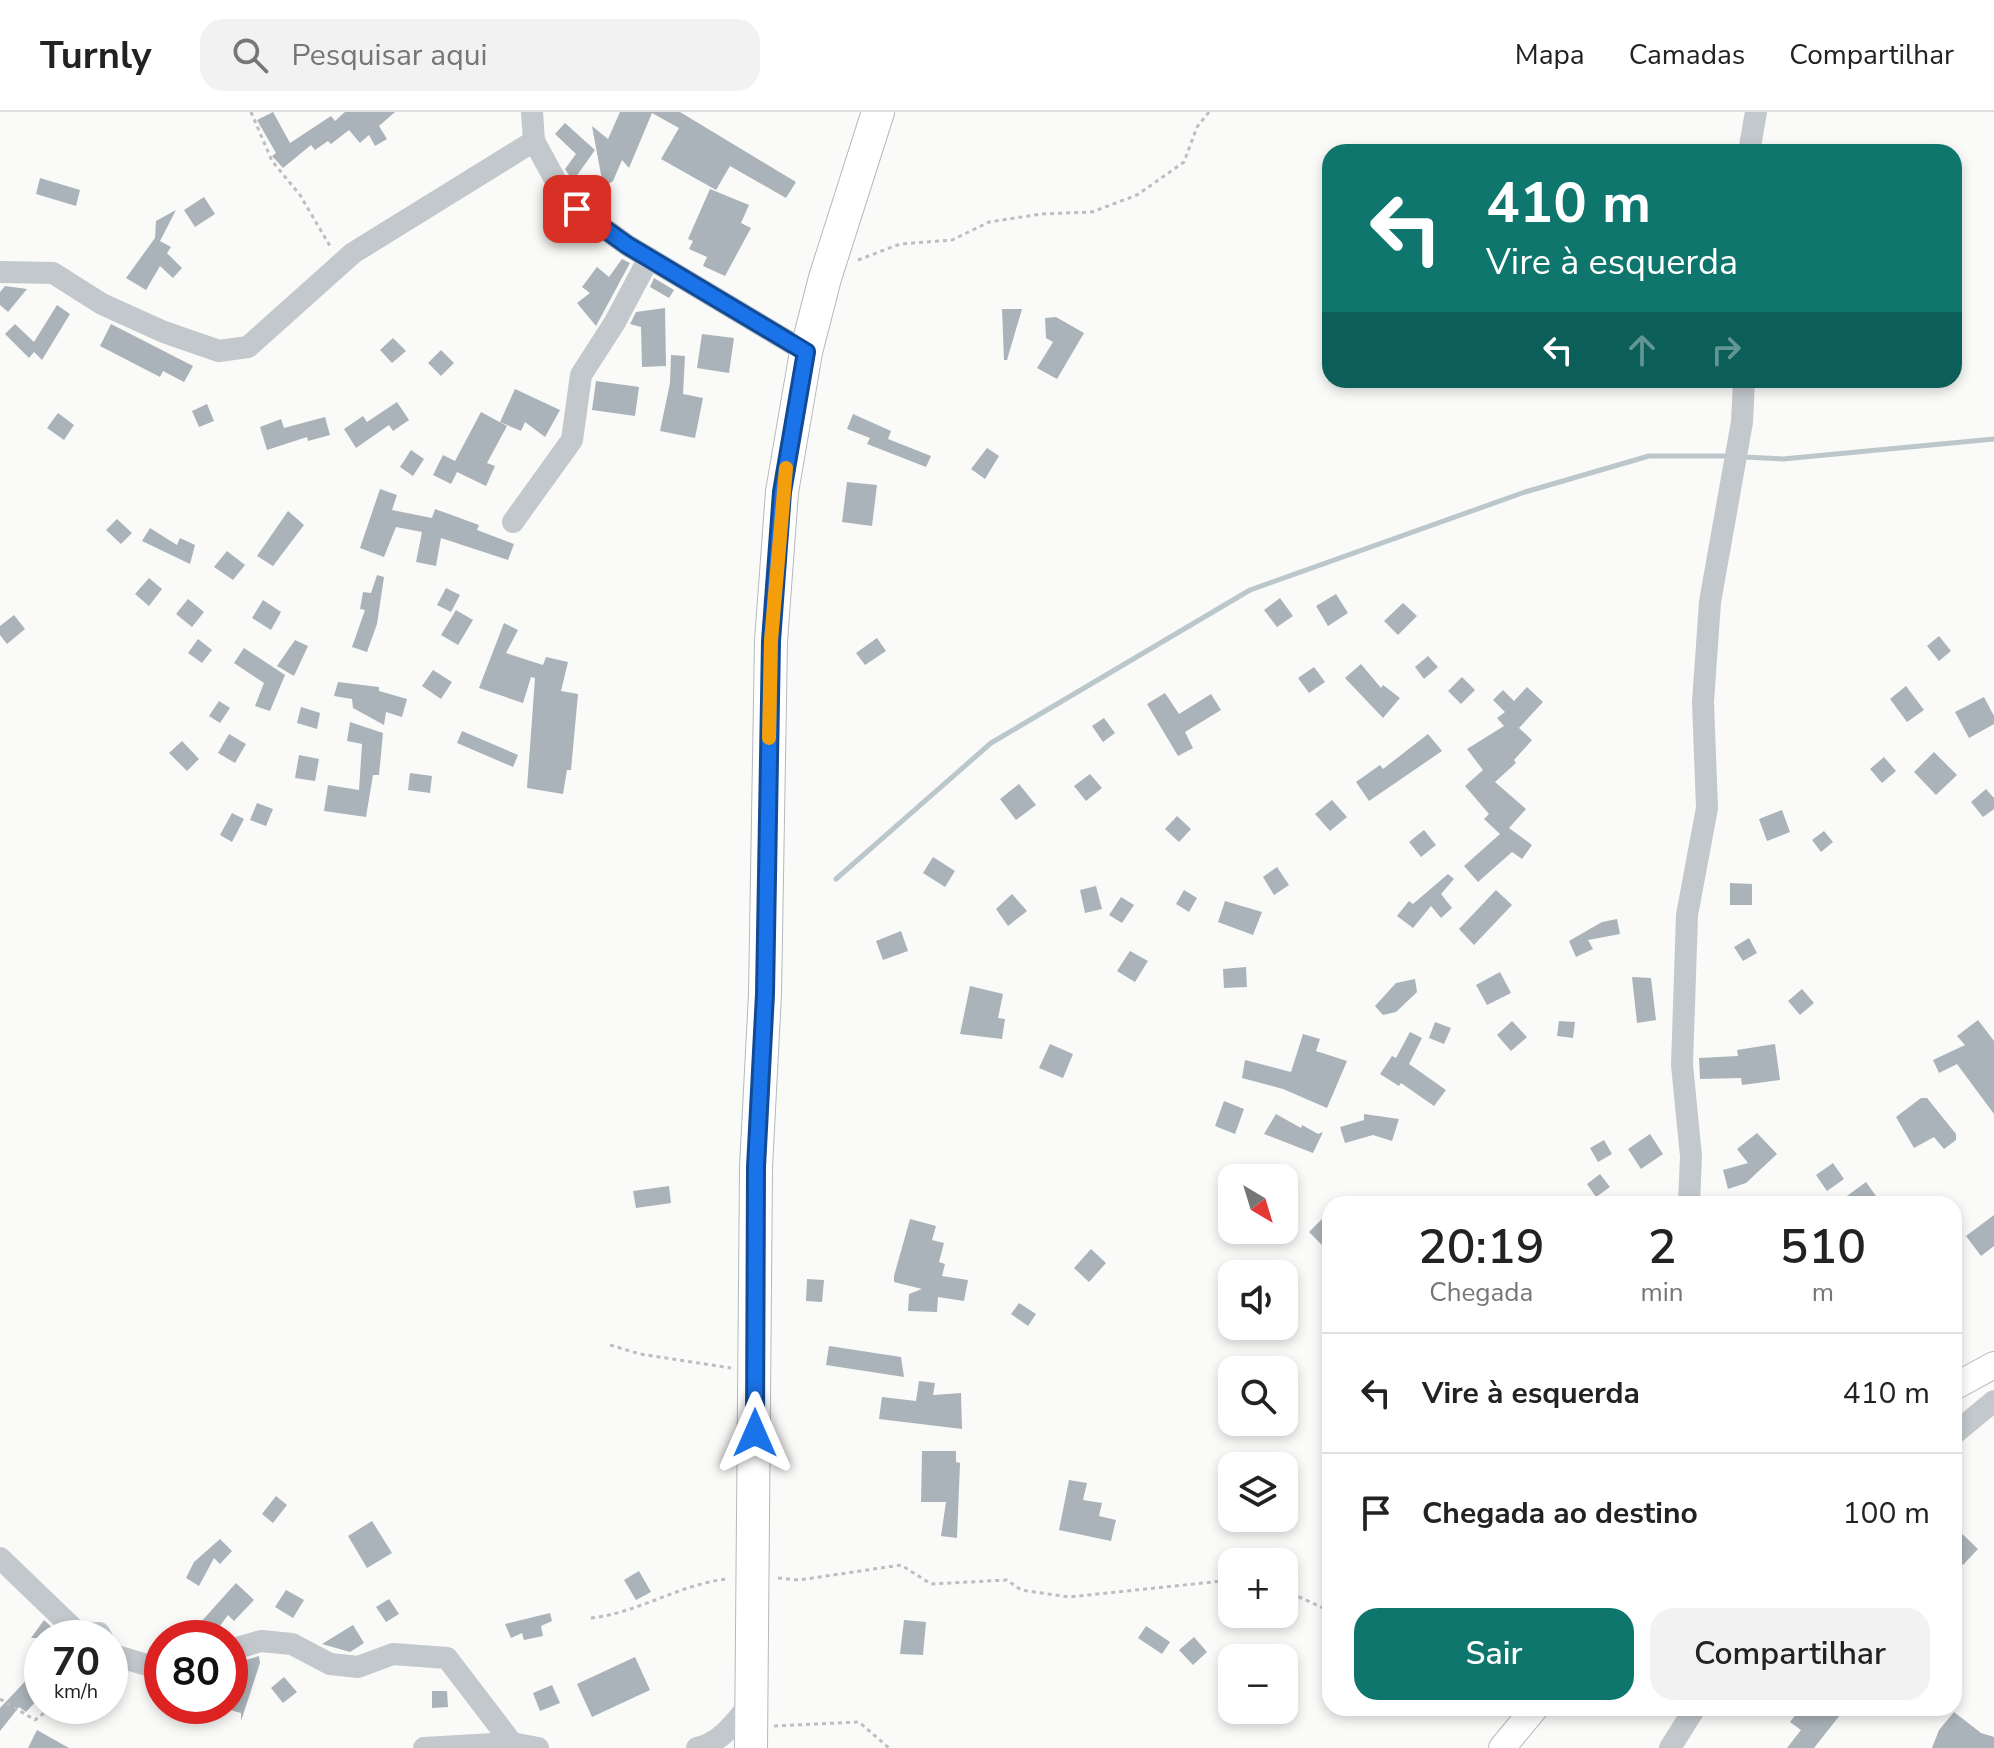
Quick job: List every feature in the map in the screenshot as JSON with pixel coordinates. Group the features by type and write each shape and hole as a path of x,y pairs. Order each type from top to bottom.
{"highway":[{"path":"744,1734 752,1576 771,641 782,492 806,352 825,278 878,112"}],"main road":[{"path":"1962,1383 1994,1365"},
{"path":"1502,1748 1528,1716"}],"street":[{"path":"532,112 534,141 558,185 577,209 649,258 806,352"},
{"path":"1750,144 1756,112"},
{"path":"0,272 53,273 102,304 164,332 219,351 248,347 353,253 534,141"},
{"path":"513,522 572,440 581,375 649,258"},
{"path":"1689,1196 1691,1156 1682,1065 1687,915 1707,808 1703,702 1710,602 1742,422 1744,388"},
{"path":"1962,1427 1994,1401"},
{"path":"0,1558 64,1620"},
{"path":"248,1645 261,1641 292,1644 330,1664 358,1667 393,1654 447,1658 512,1743"},
{"path":"1670,1748 1690,1716"},
{"path":"697,1748 709,1745 726,1733 744,1734"},
{"path":"424,1748 512,1743 538,1748"}],"path":[{"path":"251,112 272,161 300,195 330,247 335,268"},
{"path":"825,278 900,244 952,240 989,222 1041,214 1092,212 1137,195 1184,162 1197,127 1209,112"},
{"path":"610,1345 680,1361 754,1370"},
{"path":"591,1618 611,1615 706,1581 752,1576 799,1580 901,1565 931,1584 1007,1580 1021,1590 1069,1597 1218,1581"},
{"path":"1298,1596 1322,1607"},
{"path":"0,1699 24,1713"},
{"path":"744,1734 811,1721 859,1722 889,1748"}],"building":[{"path":"273,112 290,143 331,116 335,121 345,112 395,112 379,126 387,139 375,146 369,135 360,143 349,130 331,144 328,141 315,150 311,145 283,168 272,156 276,153 257,120"},
{"path":"620,112 680,112 796,182 786,198 730,166 716,190 661,159 679,128 652,113 629,168 622,160 613,181 607,185 602,180 592,126 608,139"},
{"path":"565,123 595,150 573,181 565,169 576,154 555,134"},
{"path":"40,178 80,190 76,206 36,194"},
{"path":"710,189 749,205 741,223 751,228 725,276 703,266 707,257 689,249 693,241 688,239"},
{"path":"204,197 215,214 195,227 184,210"},
{"path":"176,210 160,241 171,247 167,253 182,268 173,278 160,266 146,290 126,278 155,238 156,221"},
{"path":"622,259 630,263 596,326 577,303 590,293 582,287 597,267 609,277"},
{"path":"654,278 674,290 669,298 650,287"},
{"path":"5,286 27,289 8,312 0,305 0,292"},
{"path":"57,305 70,314 42,360 34,352 29,358 5,334 15,324 34,342"},
{"path":"665,308 666,366 642,367 641,327 630,324 636,312"},
{"path":"1002,309 1022,309 1007,360 1004,360"},
{"path":"1056,317 1084,333 1057,379 1037,368 1053,342 1046,338 1045,318"},
{"path":"111,324 193,366 184,382 163,371 160,377 100,346"},
{"path":"702,334 734,338 729,373 697,368"},
{"path":"393,338 406,351 392,363 380,350"},
{"path":"441,350 454,363 441,376 428,363"},
{"path":"671,355 685,356 683,394 703,398 695,438 660,431 670,383"},
{"path":"596,381 639,387 635,416 592,410"},
{"path":"515,389 560,410 545,437 525,422 521,431 500,422"},
{"path":"397,402 409,420 393,431 389,425 356,448 344,429 363,416 367,422"},
{"path":"207,404 214,421 199,427 192,411"},
{"path":"481,412 507,426 487,463 495,466 486,486 457,472 451,484 433,475 443,455 455,461"},
{"path":"58,413 74,425 64,440 47,428"},
{"path":"853,414 891,431 888,439 931,456 926,467 867,444 870,438 847,429"},
{"path":"325,417 330,435 308,441 307,437 267,450 260,427 281,419 284,428"},
{"path":"987,448 999,456 985,479 971,469"},
{"path":"411,450 424,459 413,476 400,467"},
{"path":"847,482 877,485 872,526 842,522"},
{"path":"380,489 397,495 392,510 432,518 435,509 479,525 477,530 514,544 508,560 441,538 436,566 416,562 422,532 396,527 384,557 360,548"},
{"path":"288,511 304,525 273,566 257,556"},
{"path":"117,519 132,533 121,544 106,530"},
{"path":"150,528 177,545 180,538 195,545 190,564 142,541"},
{"path":"227,551 245,565 233,580 214,567"},
{"path":"377,575 384,577 377,624 367,652 352,647 365,610 360,609 363,592 371,593"},
{"path":"149,578 162,589 149,606 135,594"},
{"path":"446,588 460,595 451,612 437,605"},
{"path":"1336,594 1348,613 1328,626 1316,606"},
{"path":"1280,598 1293,616 1277,627 1264,610"},
{"path":"188,599 204,612 192,627 176,614"},
{"path":"263,600 281,612 271,630 252,618"},
{"path":"1403,603 1417,616 1398,635 1384,621"},
{"path":"456,610 473,620 458,645 441,635"},
{"path":"14,615 25,629 7,644 0,635 0,626"},
{"path":"504,623 518,630 506,653 543,665 546,657 568,662 561,691 578,694 571,770 567,770 563,794 527,788 535,678 531,677 523,703 479,688"},
{"path":"1939,636 1951,651 1939,661 1927,646"},
{"path":"877,638 886,651 865,665 856,653"},
{"path":"198,639 212,650 202,663 188,653"},
{"path":"295,640 308,646 294,676 277,666"},
{"path":"244,648 285,675 270,711 255,706 264,683 234,663"},
{"path":"1428,656 1438,667 1424,679 1415,667"},
{"path":"1361,664 1381,688 1383,685 1400,698 1383,718 1345,678"},
{"path":"1314,667 1325,682 1309,693 1298,678"},
{"path":"433,670 452,682 441,699 422,686"},
{"path":"1462,677 1475,690 1461,704 1448,691"},
{"path":"338,682 379,687 379,691 407,699 402,717 386,712 384,725 353,708 352,699 334,696"},
{"path":"1906,686 1924,710 1907,722 1890,699"},
{"path":"1527,687 1543,702 1519,728 1532,740 1514,760 1516,763 1495,782 1526,809 1509,828 1532,845 1522,859 1512,852 1478,882 1464,866 1500,834 1484,819 1489,814 1465,786 1483,770 1467,749 1504,726 1497,718 1505,712 1493,700 1503,690 1514,701"},
{"path":"1165,693 1179,714 1211,694 1221,710 1185,732 1193,748 1178,756 1147,704"},
{"path":"1984,697 1994,716 1994,724 1969,738 1955,712"},
{"path":"219,701 230,708 220,723 209,716"},
{"path":"301,707 320,713 317,729 297,723"},
{"path":"1104,718 1115,733 1103,742 1092,726"},
{"path":"350,722 383,733 379,775 373,775 366,817 324,811 328,785 359,790 362,744 347,741"},
{"path":"462,731 518,755 513,767 457,743"},
{"path":"229,734 246,744 235,763 218,753"},
{"path":"1428,734 1442,751 1369,801 1356,782 1380,765 1383,769"},
{"path":"182,741 199,759 187,771 169,753"},
{"path":"1934,752 1957,775 1936,795 1914,772"},
{"path":"299,755 319,759 315,781 295,778"},
{"path":"1884,757 1896,771 1882,783 1870,769"},
{"path":"410,773 432,776 430,793 408,790"},
{"path":"1090,774 1102,788 1086,801 1074,786"},
{"path":"1019,784 1036,805 1016,820 1000,799"},
{"path":"1986,789 1994,798 1994,809 1983,817 1971,802"},
{"path":"1332,800 1347,817 1330,831 1315,814"},
{"path":"257,803 273,809 266,826 250,820"},
{"path":"1782,810 1790,832 1767,841 1759,819"},
{"path":"232,813 244,819 232,842 220,835"},
{"path":"1177,816 1191,829 1179,842 1165,829"},
{"path":"1424,830 1436,845 1421,857 1409,842"},
{"path":"1824,831 1833,842 1821,852 1812,840"},
{"path":"933,857 955,871 945,887 923,873"},
{"path":"1277,867 1289,885 1274,895 1263,877"},
{"path":"1448,874 1454,879 1441,894 1452,908 1441,918 1431,906 1413,928 1397,916 1409,901 1413,904"},
{"path":"1730,883 1752,884 1752,905 1730,905"},
{"path":"1096,886 1102,909 1085,913 1080,890"},
{"path":"1184,890 1197,898 1189,912 1176,904"},
{"path":"1496,890 1512,905 1474,945 1459,929"},
{"path":"1012,894 1027,911 1008,926 996,909"},
{"path":"1121,897 1134,905 1122,923 1109,915"},
{"path":"1225,901 1262,912 1253,935 1218,922"},
{"path":"1617,919 1620,934 1588,940 1593,949 1576,957 1569,941 1602,922"},
{"path":"901,931 908,951 883,960 876,941"},
{"path":"1749,938 1757,953 1743,961 1734,947"},
{"path":"1130,951 1148,961 1135,982 1117,971"},
{"path":"1246,967 1247,987 1224,988 1223,969"},
{"path":"1500,972 1511,993 1487,1005 1476,985"},
{"path":"1632,977 1651,978 1656,1020 1637,1023"},
{"path":"1415,979 1417,992 1396,1012 1383,1015 1375,1006 1396,983"},
{"path":"970,986 1003,994 998,1018 1005,1019 1002,1039 960,1034"},
{"path":"1802,989 1814,1003 1800,1015 1788,1001"},
{"path":"1978,1020 1994,1041 1994,1114 1957,1064 1939,1073 1933,1060 1965,1045 1957,1036"},
{"path":"1512,1021 1527,1037 1511,1051 1497,1035"},
{"path":"1559,1021 1575,1022 1573,1038 1557,1036"},
{"path":"1435,1022 1451,1028 1444,1044 1429,1038"},
{"path":"1410,1032 1422,1038 1409,1064 1446,1090 1434,1106 1401,1083 1399,1086 1380,1074 1392,1056 1396,1058"},
{"path":"1303,1034 1320,1039 1316,1051 1347,1061 1327,1108 1283,1089 1242,1078 1245,1060 1291,1072"},
{"path":"1050,1044 1073,1054 1063,1078 1039,1068"},
{"path":"1775,1044 1780,1080 1742,1085 1741,1078 1700,1079 1699,1058 1738,1056 1737,1050"},
{"path":"1921,1098 1927,1098 1956,1134 1956,1140 1944,1149 1934,1137 1914,1148 1896,1117"},
{"path":"1224,1101 1244,1109 1235,1134 1215,1126"},
{"path":"1276,1114 1301,1128 1302,1125 1318,1134 1323,1132 1313,1153 1264,1134"},
{"path":"1364,1114 1399,1119 1392,1141 1373,1135 1345,1143 1340,1127 1364,1120"},
{"path":"1757,1133 1777,1154 1746,1183 1728,1189 1723,1170 1748,1163 1737,1149"},
{"path":"1650,1134 1663,1154 1641,1169 1628,1149"},
{"path":"1604,1140 1612,1154 1598,1162 1590,1148"},
{"path":"1833,1163 1844,1179 1827,1191 1816,1175"},
{"path":"1600,1174 1610,1187 1595,1196 1587,1184"},
{"path":"1866,1182 1876,1196 1847,1196"},
{"path":"669,1186 671,1203 636,1208 633,1191"},
{"path":"1994,1215 1994,1246 1981,1256 1966,1236"},
{"path":"910,1219 936,1226 932,1240 944,1243 939,1262 945,1264 942,1276 968,1280 964,1301 938,1297 937,1312 908,1311 909,1294 922,1289 894,1282 894,1276"},
{"path":"1322,1219 1322,1245 1309,1232"},
{"path":"1091,1249 1106,1263 1089,1282 1074,1268"},
{"path":"807,1279 824,1280 822,1302 806,1301"},
{"path":"1019,1303 1036,1314 1028,1326 1011,1314"},
{"path":"829,1346 901,1357 904,1377 826,1365"},
{"path":"919,1381 935,1383 933,1395 961,1393 962,1429 879,1419 882,1397 916,1401"},
{"path":"922,1451 956,1451 956,1462 960,1463 957,1538 941,1536 946,1502 921,1502"},
{"path":"1069,1480 1087,1483 1083,1500 1102,1503 1099,1516 1116,1520 1111,1541 1059,1530"},
{"path":"276,1496 287,1505 273,1523 262,1514"},
{"path":"372,1521 392,1553 367,1568 348,1536"},
{"path":"1962,1534 1978,1549 1962,1564"},
{"path":"220,1539 232,1551 220,1564 214,1558 199,1586 186,1578 194,1562"},
{"path":"639,1571 651,1592 636,1600 624,1580"},
{"path":"236,1583 254,1600 235,1620 228,1615 224,1620 203,1620"},
{"path":"286,1590 304,1600 293,1618 275,1607"},
{"path":"389,1599 399,1614 386,1622 376,1607"},
{"path":"550,1613 552,1621 541,1626 543,1636 524,1640 522,1633 511,1638 505,1624"},
{"path":"904,1620 926,1622 923,1655 900,1654"},
{"path":"353,1625 364,1643 350,1652 322,1644"},
{"path":"1146,1626 1170,1642 1162,1654 1138,1638"},
{"path":"1194,1637 1207,1652 1193,1665 1179,1650"},
{"path":"259,1656 260,1663 248,1700 248,1659"},
{"path":"635,1657 650,1690 592,1717 577,1684"},
{"path":"284,1677 297,1692 283,1703 271,1688"},
{"path":"24,1683 24,1711 19,1707 0,1731 0,1708"},
{"path":"552,1685 560,1703 540,1711 533,1693"},
{"path":"432,1691 447,1691 448,1707 432,1708"},
{"path":"1795,1716 1839,1716 1814,1748 1787,1748 1801,1730 1790,1722"},
{"path":"1951,1716 1959,1716 1981,1733 1994,1737 1994,1748 1932,1748 1939,1730"},
{"path":"37,1730 69,1748 28,1748"}],"waterway":[{"path":"1744,457 1783,459 1994,439"},
{"path":"836,879 991,743 1250,590 1525,492 1649,456 1730,456"}],"slow traffic":[{"path":"769,738 771,641 786,468"}],"route":[{"path":"577,209 627,245 806,352 782,492 771,641 765,994 756,1167 755,1433"}]}
